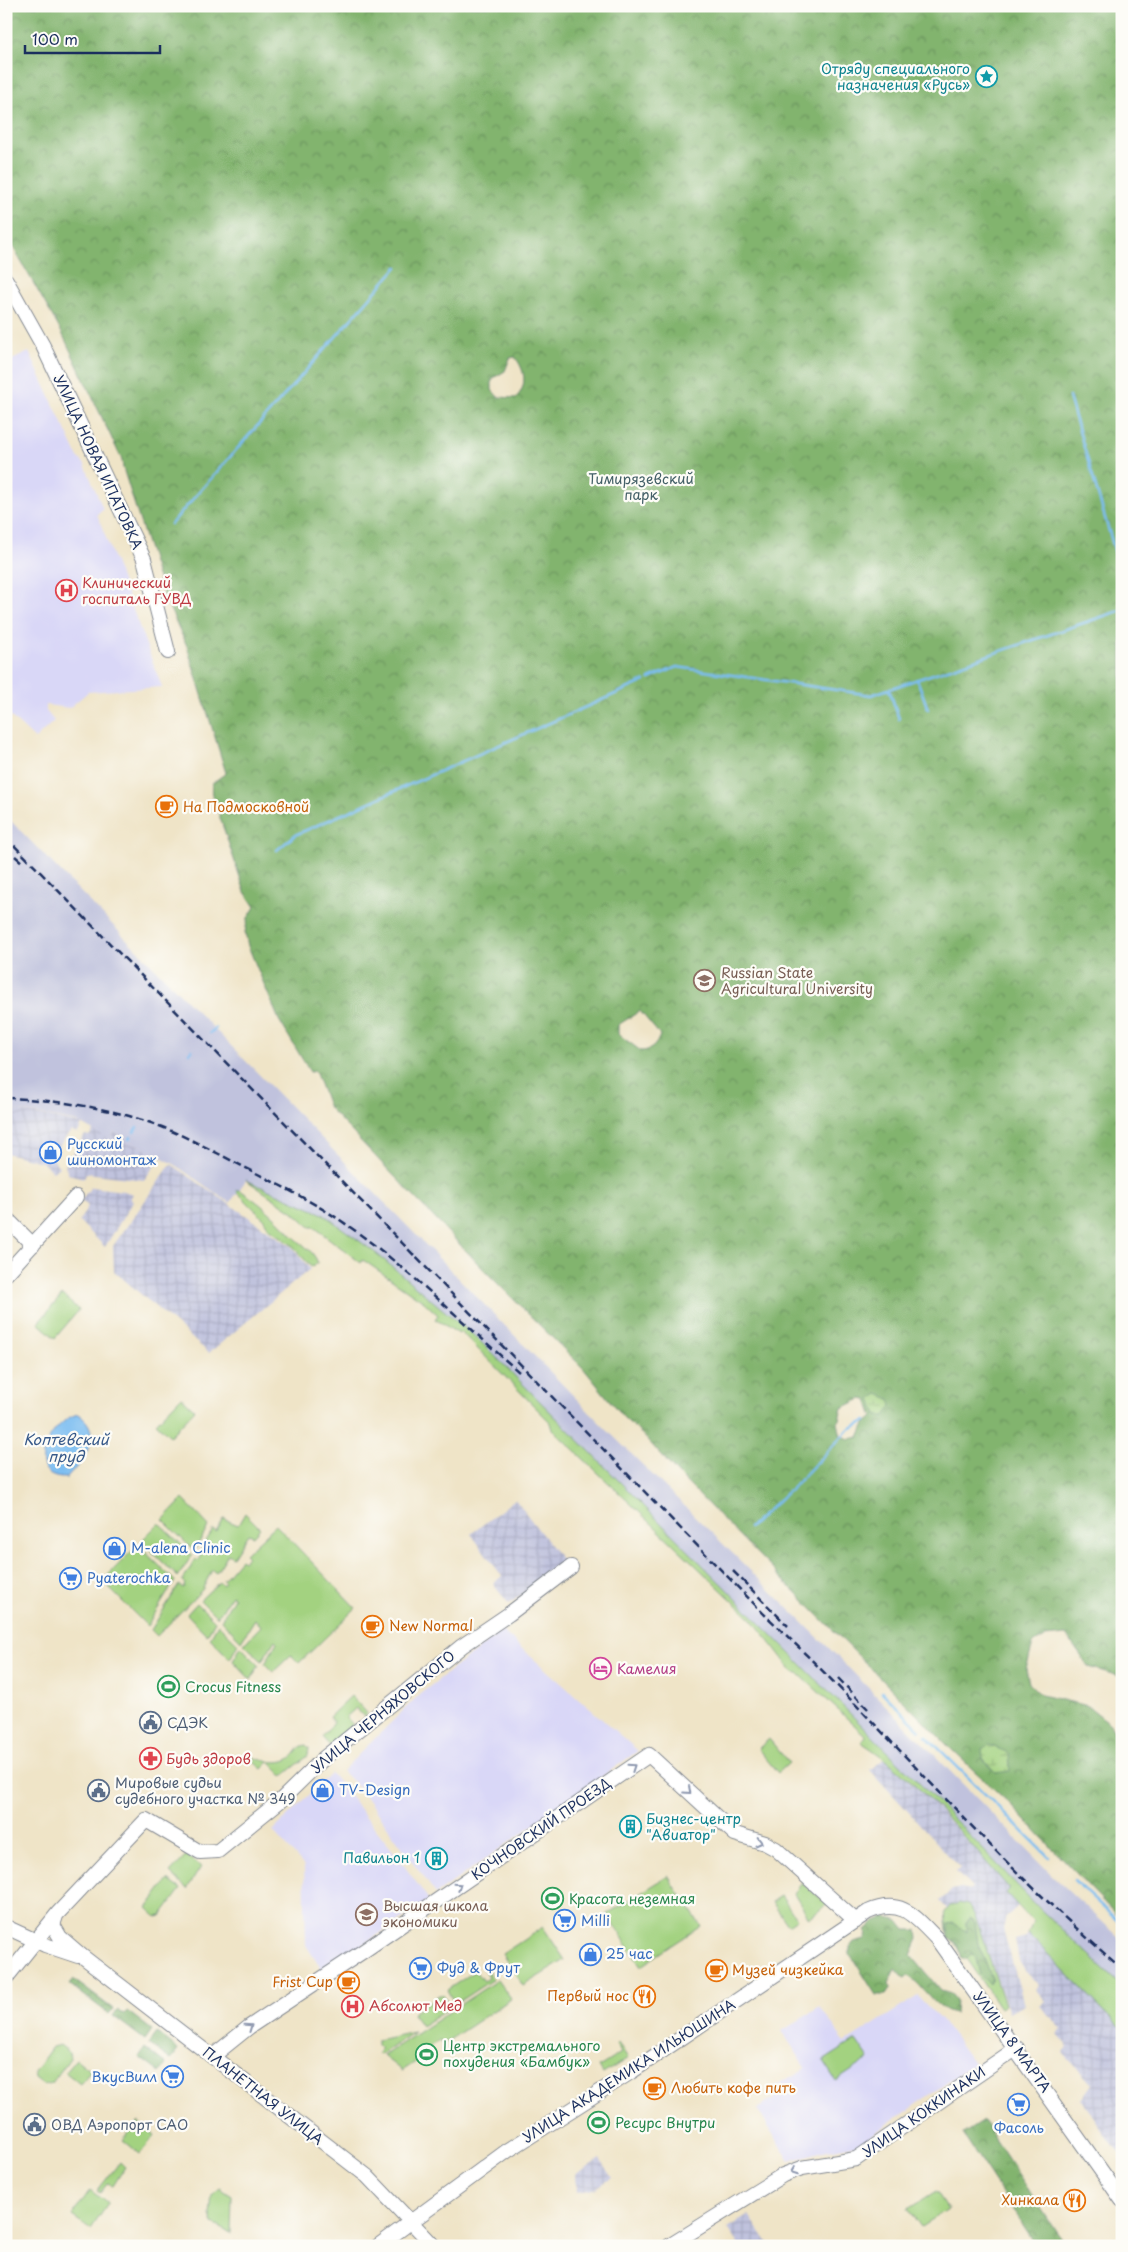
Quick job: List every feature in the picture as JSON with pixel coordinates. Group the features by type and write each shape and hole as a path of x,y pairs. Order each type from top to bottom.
{"street":[{"name":"УЛИЦА НОВАЯ ИПАТОВКА","path":"6,280 43,346 144,559 168,652"},
{"path":"6,1274 76,1197"},
{"path":"6,1218 33,1245"},
{"name":"УЛИЦА ЧЕРНЯХОВСКОГО","path":"6,1978 56,1916 146,1820 200,1852 218,1851 281,1800 324,1758 462,1646 509,1614 571,1567"},
{"name":"КОЧНОВСКИЙ ПРОЕЗД","path":"213,2056 249,2027 358,1955 649,1755 734,1834 765,1843 776,1849 856,1920"},
{"name":"УЛИЦА АКАДЕМИКА ИЛЬЮШИНА","path":"378,2246 507,2151 634,2070 868,1912 885,1906"},
{"name":"УЛИЦА 8 МАРТА","path":"885,1906 898,1906 907,1911 937,1939 1017,2048 1122,2200"},
{"name":"ПЛАНЕТНАЯ УЛИЦА","path":"56,1916 53,1926 60,1936 82,1956 366,2176 434,2246"},
{"name":"ПЛАНЕТНАЯ УЛИЦА","path":"6,1927 35,1940 82,1956"},
{"name":"УЛИЦА КОККИНАКИ","path":"670,2246 783,2175 802,2168 856,2159 1017,2048"}],"shaded area":[{"name":"Клинический госпиталь ГУВД","path":"29,352 78,457 85,465 103,509 97,514 162,687 88,692 69,708 46,705 46,711 54,721 35,739 6,712 6,363"},
{"path":"6,816 606,1429 840,1659 1053,1876 1122,1940 1122,1986 1041,1910 930,1794 478,1339 377,1254 323,1214 246,1180 230,1203 174,1164 114,1132 110,1140 77,1122 6,1108"},
{"path":"6,1108 82,1124 78,1133 71,1131 51,1156 59,1167 53,1172 42,1162 6,1153"},
{"path":"94,1130 110,1140 114,1132 161,1157 144,1180 86,1173 84,1178 68,1174 65,1166 85,1135 89,1136"},
{"path":"171,1164 291,1246 310,1269 209,1353 114,1271 113,1246"},
{"path":"91,1187 133,1194 130,1199 133,1201 105,1247 79,1221 88,1206 81,1200"},
{"path":"515,1499 564,1563 509,1604 493,1584 502,1576 471,1534"},
{"path":"502,1631 638,1751 436,1894 360,1789 342,1771 420,1694"},
{"path":"885,1758 926,1796 1011,1889 1007,1893 1018,1906 1006,1917 1003,1929 1024,2004 1009,2013 975,1916 950,1906 947,1909 940,1901 952,1890 961,1888 971,1890 972,1888 956,1872 960,1868 870,1770"},
{"path":"331,1773 398,1857 429,1900 323,1972 306,1945 304,1866 273,1831"},
{"path":"1028,1934 1122,2028 1122,2157 1081,2099 1092,2084 1063,2053 1068,2047 1057,2034 1062,2029 1040,2006 1046,2001 1035,1989 1039,1985 1025,1971 1019,1961 1015,1940 1026,1937"},
{"path":"918,1996 947,2027 974,2064 859,2144 823,2151 790,2161 757,2109 774,2099 768,2090 806,2068 782,2031 820,2007 845,2043"},
{"path":"600,2159 612,2178 594,2189 577,2192 576,2174"},
{"path":"749,2215 770,2246 739,2246 728,2228"}],"green space":[{"name":"Тимирязевский парк","path":"6,6 1122,6 1122,1677 1089,1667 1066,1635 1045,1637 1033,1644 1026,1669 1029,1683 1041,1695 1088,1706 1112,1725 1118,1747 1122,1751 1122,1921 1009,1803 953,1751 680,1476 644,1436 623,1417 584,1369 490,1276 329,1108 315,1071 310,1072 279,1020 248,946 245,932 248,918 255,907 245,892 213,797 212,783 226,773 187,646 163,594 122,460 62,333 6,235","holes":["515,357 521,367 524,378 520,393 516,398 498,397 492,390 492,379 505,371 510,358","640,1011 660,1035 654,1046 648,1050 641,1051 618,1034 618,1025","861,1399 867,1400 873,1417 865,1424 859,1437 850,1439 841,1436 838,1423 842,1408"]},
{"path":"246,1180 323,1214 377,1254 478,1339 930,1794 1041,1910 1122,1986 1121,2028 1028,1934 1033,1922 1006,1893 1010,1889 922,1792 903,1774 861,1742 866,1736 798,1673 793,1672 752,1619 553,1430 551,1423 461,1332 459,1334 435,1319 438,1315 424,1302 363,1260 361,1263 314,1227 310,1227 292,1211"},
{"path":"235,1190 240,1190 267,1210 309,1250 318,1263 311,1267 292,1245 269,1228 263,1218"},
{"path":"62,1295 79,1310 55,1338 38,1323"},
{"path":"878,1394 890,1399 892,1406 885,1416 877,1416 871,1399"},
{"path":"181,1397 195,1410 170,1436 156,1423"},
{"path":"183,1499 209,1526 194,1551 163,1520"},
{"path":"245,1513 260,1528 253,1536 248,1534 233,1557 228,1554 216,1573 212,1570 202,1590 157,1636 151,1630 179,1585 183,1588 185,1584 182,1581 196,1559 198,1561 201,1557 198,1554 213,1530 216,1532 224,1519 238,1525"},
{"path":"159,1523 192,1555 178,1577 141,1541"},
{"path":"276,1525 356,1608 299,1663 291,1655 273,1672 265,1664 277,1642 275,1640 262,1661 244,1644 261,1626 255,1619 241,1641 221,1620 234,1598 232,1595 217,1617 200,1600 219,1582 222,1585 225,1583 223,1580 241,1559 244,1561 248,1557 245,1554"},
{"path":"138,1545 175,1581 147,1626 102,1581"},
{"path":"197,1603 215,1621 207,1635 187,1614"},
{"path":"218,1624 238,1644 230,1659 210,1638"},
{"path":"241,1647 259,1665 251,1680 233,1661"},
{"path":"351,1696 367,1713 364,1717 356,1708 346,1717 353,1725 330,1746 322,1737 334,1723 329,1717"},
{"path":"769,1739 789,1763 778,1773 758,1749"},
{"path":"306,1745 309,1748 308,1756 283,1776 269,1762 262,1769 246,1755 275,1762 287,1760"},
{"path":"989,1745 1009,1753 1010,1771 995,1773 983,1759 982,1749"},
{"path":"187,1855 201,1867 187,1889 170,1873"},
{"path":"668,1876 701,1926 641,1966 607,1914"},
{"path":"168,1880 181,1889 161,1916 157,1917 147,1908"},
{"path":"802,1883 828,1904 809,1918 794,1893"},
{"path":"781,1896 797,1919 788,1925 772,1902"},
{"path":"959,1903 968,1905 975,1916 1005,2005 1000,2008 947,1931 945,1912 950,1906"},
{"path":"885,1917 899,1921 906,1930 917,1930 918,1939 911,1955 941,1991 951,1994 956,2000 955,2013 941,2008 914,1980 908,1976 904,1978 896,1969 889,1983 890,1989 886,1995 876,1995 850,1954 850,1947 854,1942 865,1939 867,1934 865,1931 875,1921"},
{"path":"971,1918 975,1922 978,1944 992,1978 990,1985 980,1975 975,1955 971,1954 966,1959 962,1959 958,1944 948,1937 948,1924 954,1923 966,1932 966,1922"},
{"path":"543,1927 565,1960 523,1986 502,1954"},
{"path":"485,1965 493,1979 455,2004 447,1990 475,1971 483,1981 488,1978 482,1966"},
{"path":"73,1979 113,2009 109,2014 69,1984"},
{"path":"497,1980 511,1999 443,2044 440,2040 430,2046 432,2051 402,2071 383,2056"},
{"path":"439,1995 443,1995 450,2008 421,2026 413,2015 414,2012"},
{"path":"118,2009 124,2014 127,2011 152,2030 145,2040 113,2016"},
{"path":"414,2032 380,2055 378,2053 381,2049 377,2045 377,2040"},
{"path":"157,2033 178,2050 171,2060 149,2044"},
{"path":"856,2040 869,2059 836,2081 823,2061"},
{"path":"618,2043 628,2058 603,2074 599,2067 621,2053 616,2044"},
{"path":"60,2045 69,2052 70,2058 52,2083 44,2085 35,2078 34,2072 52,2047"},
{"path":"145,2048 166,2064 160,2073 139,2057"},
{"path":"76,2059 91,2071 80,2084 65,2072"},
{"path":"983,2121 1066,2246 1037,2246 963,2134"},
{"path":"138,2122 155,2135 140,2154 123,2140"},
{"path":"120,2162 125,2167 113,2186 107,2184 100,2193 97,2191"},
{"path":"220,2188 232,2196 231,2233 213,2224 210,2215 212,2195"},
{"path":"90,2190 108,2204 91,2229 72,2216"},
{"path":"936,2191 948,2209 921,2227 908,2209"}],"water":[{"name":"Коптевский пруд","path":"78,1414 86,1421 90,1429 91,1438 89,1446 80,1463 67,1478 53,1476 45,1470 43,1460 44,1449 58,1427 67,1419"}],"waterway":[{"path":"171,524 397,267"},
{"path":"1069,397 1122,575"},
{"path":"649,679 677,667 871,695 1122,610"},
{"path":"917,679 928,709"},
{"path":"277,850 295,835 645,681"},
{"path":"889,689 899,719"},
{"path":"210,1033 216,1028"},
{"path":"189,1053 192,1050"},
{"path":"134,1132 137,1127"},
{"path":"749,1528 794,1486 849,1429 866,1421"},
{"path":"882,1692 920,1730"},
{"path":"926,1736 1049,1857"},
{"path":"1074,1880 1122,1925"}],"railway":[{"path":"6,837 764,1614 852,1701 995,1850 1122,1969"},
{"path":"6,848 23,863"},
{"path":"6,1098 86,1106 143,1120 186,1137 287,1189 340,1220 387,1255 519,1372"},
{"path":"733,1571 788,1626"},
{"path":"838,1678 868,1709"}],"place":[{"name":"Отряду специального назначения «Русь»","path":"986,77"},
{"name":"Клинический госпиталь ГУВД","path":"66,591"},
{"name":"На Подмосковной","path":"167,807"},
{"name":"Russian State Agricultural University","path":"705,981"},
{"name":"Русский шиномонтаж","path":"51,1152"},
{"name":"M-alena Clinic","path":"115,1548"},
{"name":"Pyaterochka","path":"71,1578"},
{"name":"New Normal","path":"373,1626"},
{"name":"Камелия","path":"601,1669"},
{"name":"Crocus Fitness","path":"169,1687"},
{"name":"СДЭК","path":"151,1723"},
{"name":"Будь здоров","path":"150,1759"},
{"name":"TV-Design","path":"323,1790"},
{"name":"Мировые судьи судебного участка № 349","path":"99,1791"},
{"name":"Бизнес-центр \"Авиатор\"","path":"630,1827"},
{"name":"Павильон 1","path":"436,1858"},
{"name":"Красота неземная","path":"553,1899"},
{"name":"Высшая школа экономики","path":"367,1914"},
{"name":"Milli","path":"565,1921"},
{"name":"25 час","path":"590,1954"},
{"name":"Фуд & Фрут","path":"421,1968"},
{"name":"Музей чизкейка","path":"716,1970"},
{"name":"Frist Cup","path":"349,1982"},
{"name":"Первый нос","path":"645,1996"},
{"name":"Абсолют Мед","path":"353,2006"},
{"name":"Центр экстремального похудения «Бамбук»","path":"427,2054"},
{"name":"ВкусВилл","path":"173,2077"},
{"name":"Любить кофе пить","path":"655,2088"},
{"name":"Фасоль","path":"1019,2105"},
{"name":"Ресурс Внутри","path":"599,2123"},
{"name":"ОВД Аэропорт САО","path":"35,2125"},
{"name":"Хинкала","path":"1075,2200"}]}
